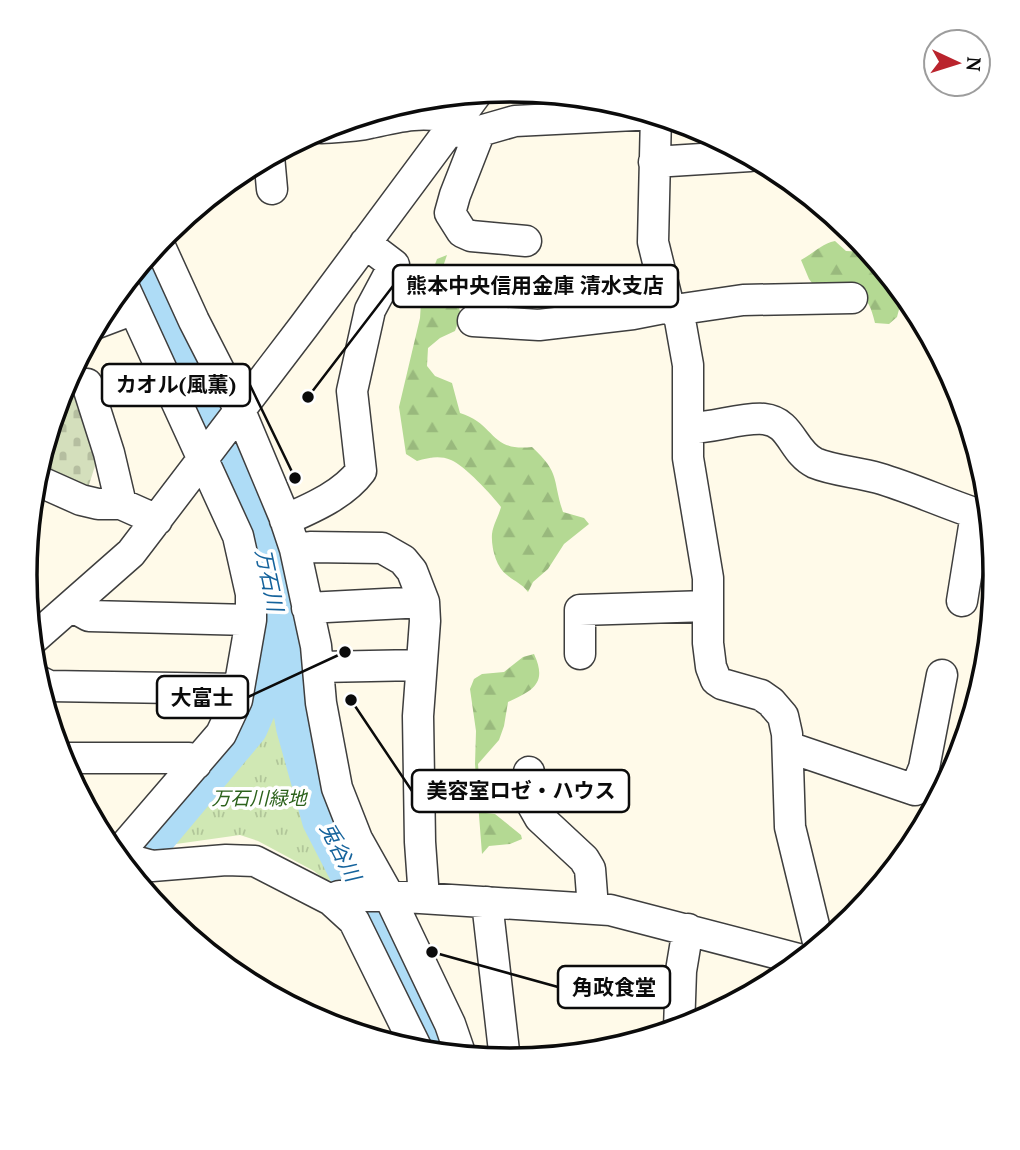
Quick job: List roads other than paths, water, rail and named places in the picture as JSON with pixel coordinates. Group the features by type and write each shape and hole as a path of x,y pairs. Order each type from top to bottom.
{"street":[{"path":"41,633 131,553 158,520 365,243 461,127 472,104"},
{"path":"394,117 426,113 461,127 514,121 622,116"},
{"path":"656,125 653,242 672,308 680,320 688,365 688,458 705,547 708,643 716,680 761,695 783,716 788,747 790,827 817,935"},
{"path":"461,127 455,195 450,213 462,232 471,236 526,241"},
{"path":"654,162 731,157"},
{"path":"271,167 272,189"},
{"path":"285,520 313,508 352,484 360,471 352,391 370,310 394,265 365,243"},
{"path":"163,253 285,520 295,549 319,667 321,702 337,788 357,839 360,897 354,921 413,1038"},
{"path":"129,297 206,457 238,537 251,594 251,620 237,700 221,734 197,764 133,861"},
{"path":"472,321 540,325 743,300 852,298"},
{"path":"87,384 109,453 121,504"},
{"path":"689,428 763,418 777,422 787,428 808,459 819,465 877,478 979,515"},
{"path":"46,484 81,500 98,504 121,504 158,520"},
{"path":"962,601 980,527"},
{"path":"295,549 382,548 403,560 412,571 424,602 418,729 424,898"},
{"path":"307,608 424,602"},
{"path":"71,606 89,616 251,620"},
{"path":"580,654 580,610 708,606"},
{"path":"41,638 50,645 45,659"},
{"path":"319,667 421,665"},
{"path":"788,747 915,790 924,768 942,675"},
{"path":"50,686 239,689"},
{"path":"74,758 189,758 197,764"},
{"path":"529,772 533,804 540,818 584,859 590,869 593,908"},
{"path":"136,864 255,861 360,897 610,909 789,956"},
{"path":"360,897 450,1024 457,1045"},
{"path":"487,902 505,1048"},
{"path":"679,1016 681,971 688,929"}],"waterway":[{"name":"兎谷川","path":"142,278 254,513 268,564 297,727 323,820 435,1042"},
{"name":"万石川","path":"134,862 247,727 270,674 280,640"}],"place":[{"name":"熊本中央信用金庫 清水支店","path":"308,397"},
{"name":"カオル(風薫)","path":"295,478"},
{"name":"大富士","path":"345,652"},
{"name":"美容室ロゼ・ハウス","path":"351,700"},
{"name":"角政食堂","path":"432,952"}],"park label":[{"name":"万石川緑地","path":"259,798"}]}
